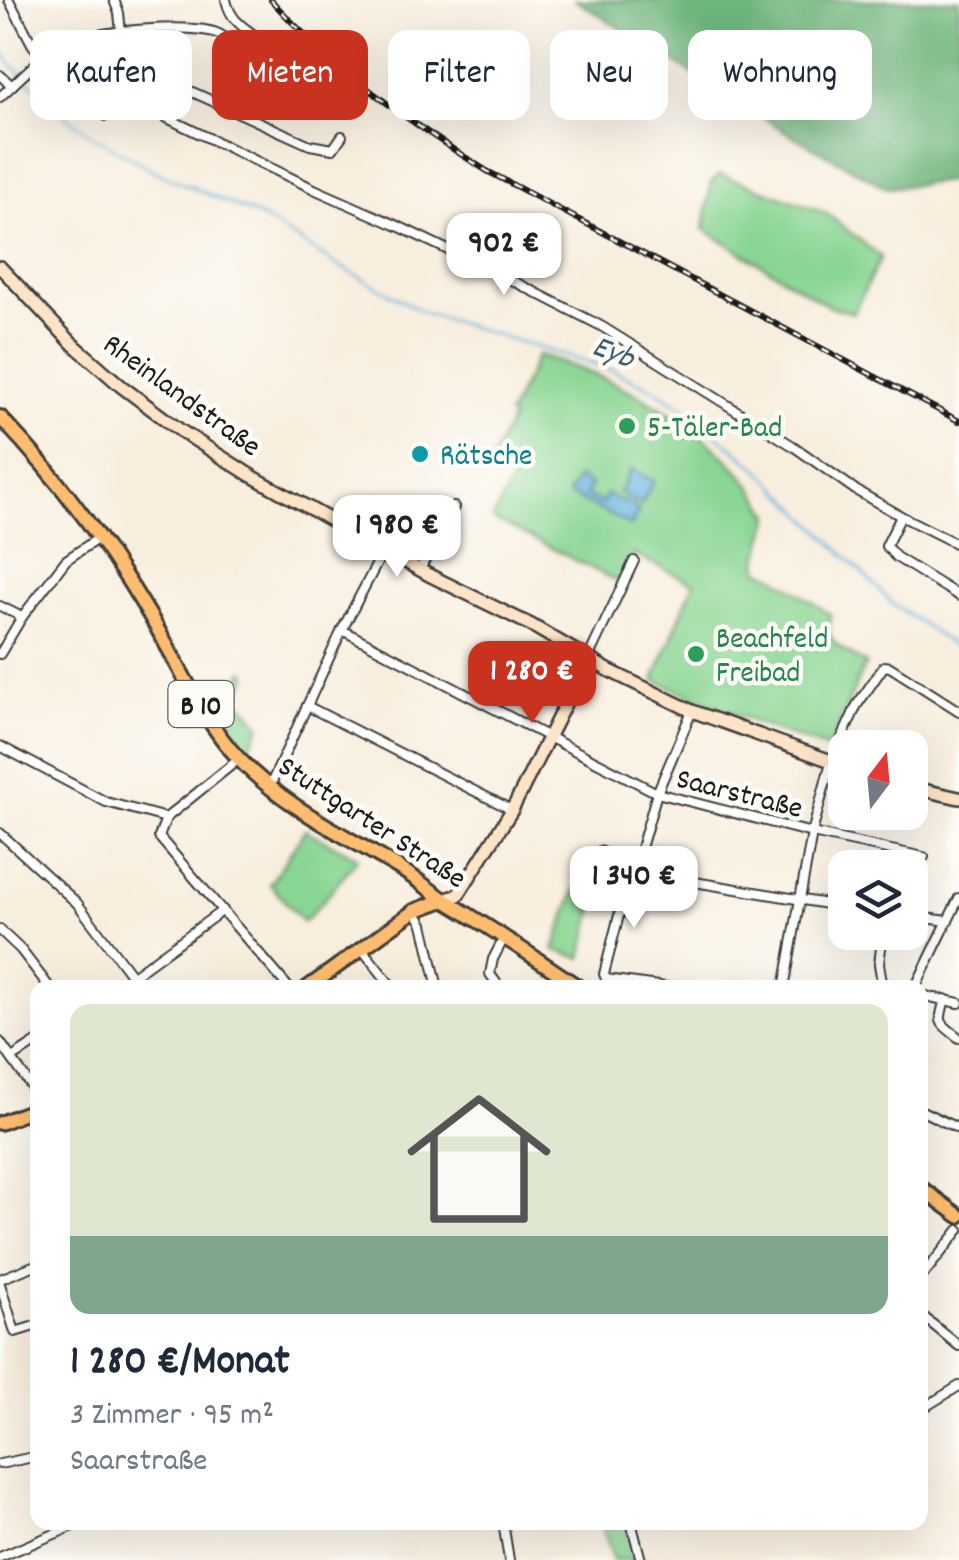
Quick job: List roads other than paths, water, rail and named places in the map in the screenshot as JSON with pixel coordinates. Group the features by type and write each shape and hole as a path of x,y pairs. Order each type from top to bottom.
{"main road":[{"name":"Rheinlandstraße","path":"0,266 73,344 121,386 250,474 608,670 692,711 828,761"},
{"name":"Stuttgarter Straße","path":"0,417 100,537 209,718 239,760 307,813 415,878 568,980"},
{"path":"327,980 414,911 458,895 512,810 588,658"},
{"path":"928,791 959,798"},
{"path":"0,1124 30,1111"},
{"path":"928,1193 959,1216"}],"street":[{"path":"8,0 30,40"},
{"path":"114,0 121,30"},
{"path":"192,31 216,33 256,63 266,60 265,45 230,15 226,0"},
{"path":"134,30 175,30"},
{"path":"0,97 30,70"},
{"path":"0,75 15,84"},
{"path":"192,92 310,145 332,149 342,136"},
{"path":"173,120 601,326 857,491 959,544"},
{"path":"420,569 454,507"},
{"path":"901,516 886,546 896,557 959,596"},
{"path":"0,654 22,617 66,560 100,537"},
{"path":"270,786 342,630 384,550"},
{"path":"588,658 634,561"},
{"path":"0,606 22,617"},
{"name":"Saarstraße","path":"342,630 657,794 895,850"},
{"path":"846,730 857,705 884,666 959,711"},
{"path":"307,706 512,810"},
{"path":"613,980 606,979 604,974 628,880 634,872 657,794 692,711"},
{"path":"0,746 106,802 166,818"},
{"path":"239,760 166,818 159,837 282,980"},
{"path":"786,980 812,833 828,773"},
{"path":"0,833 76,903 136,980"},
{"path":"600,851 634,872 828,904"},
{"path":"919,980 959,898"},
{"path":"127,980 223,910"},
{"path":"414,911 424,924 436,980"},
{"path":"928,918 948,921"},
{"path":"0,930 44,980"},
{"path":"494,980 490,974 493,960 504,938"},
{"path":"362,949 387,980"},
{"path":"881,950 882,980"},
{"path":"928,996 959,1003"},
{"path":"945,999 941,1023 959,1038"},
{"path":"0,1042 30,1084"},
{"path":"12,1058 30,1046"},
{"path":"928,1114 959,1130"},
{"path":"928,1269 959,1230"},
{"path":"30,1268 0,1282 14,1332 30,1327"},
{"path":"928,1321 959,1346"},
{"path":"928,1405 959,1386"},
{"path":"0,1464 30,1458"},
{"path":"0,1558 65,1530"},
{"path":"504,1530 510,1560"},
{"path":"634,1530 641,1560"}],"water":[{"path":"631,469 654,481 642,504 633,501 631,506 639,510 631,526 568,494 577,478 591,485 586,495 602,503 607,494 625,503 628,497 619,493"}],"waterway":[{"name":"Eyb","path":"0,48 56,108 91,135 156,172 263,218 425,313 612,370 680,405 761,471 892,603 959,650"}],"railway":[{"path":"271,0 320,49 373,93 487,171 959,421"}],"place":[{"name":"5-Täler-Bad","path":"627,426"},
{"name":"Rätsche","path":"420,454"},
{"name":"Beachfeld Freibad","path":"696,654"}]}
